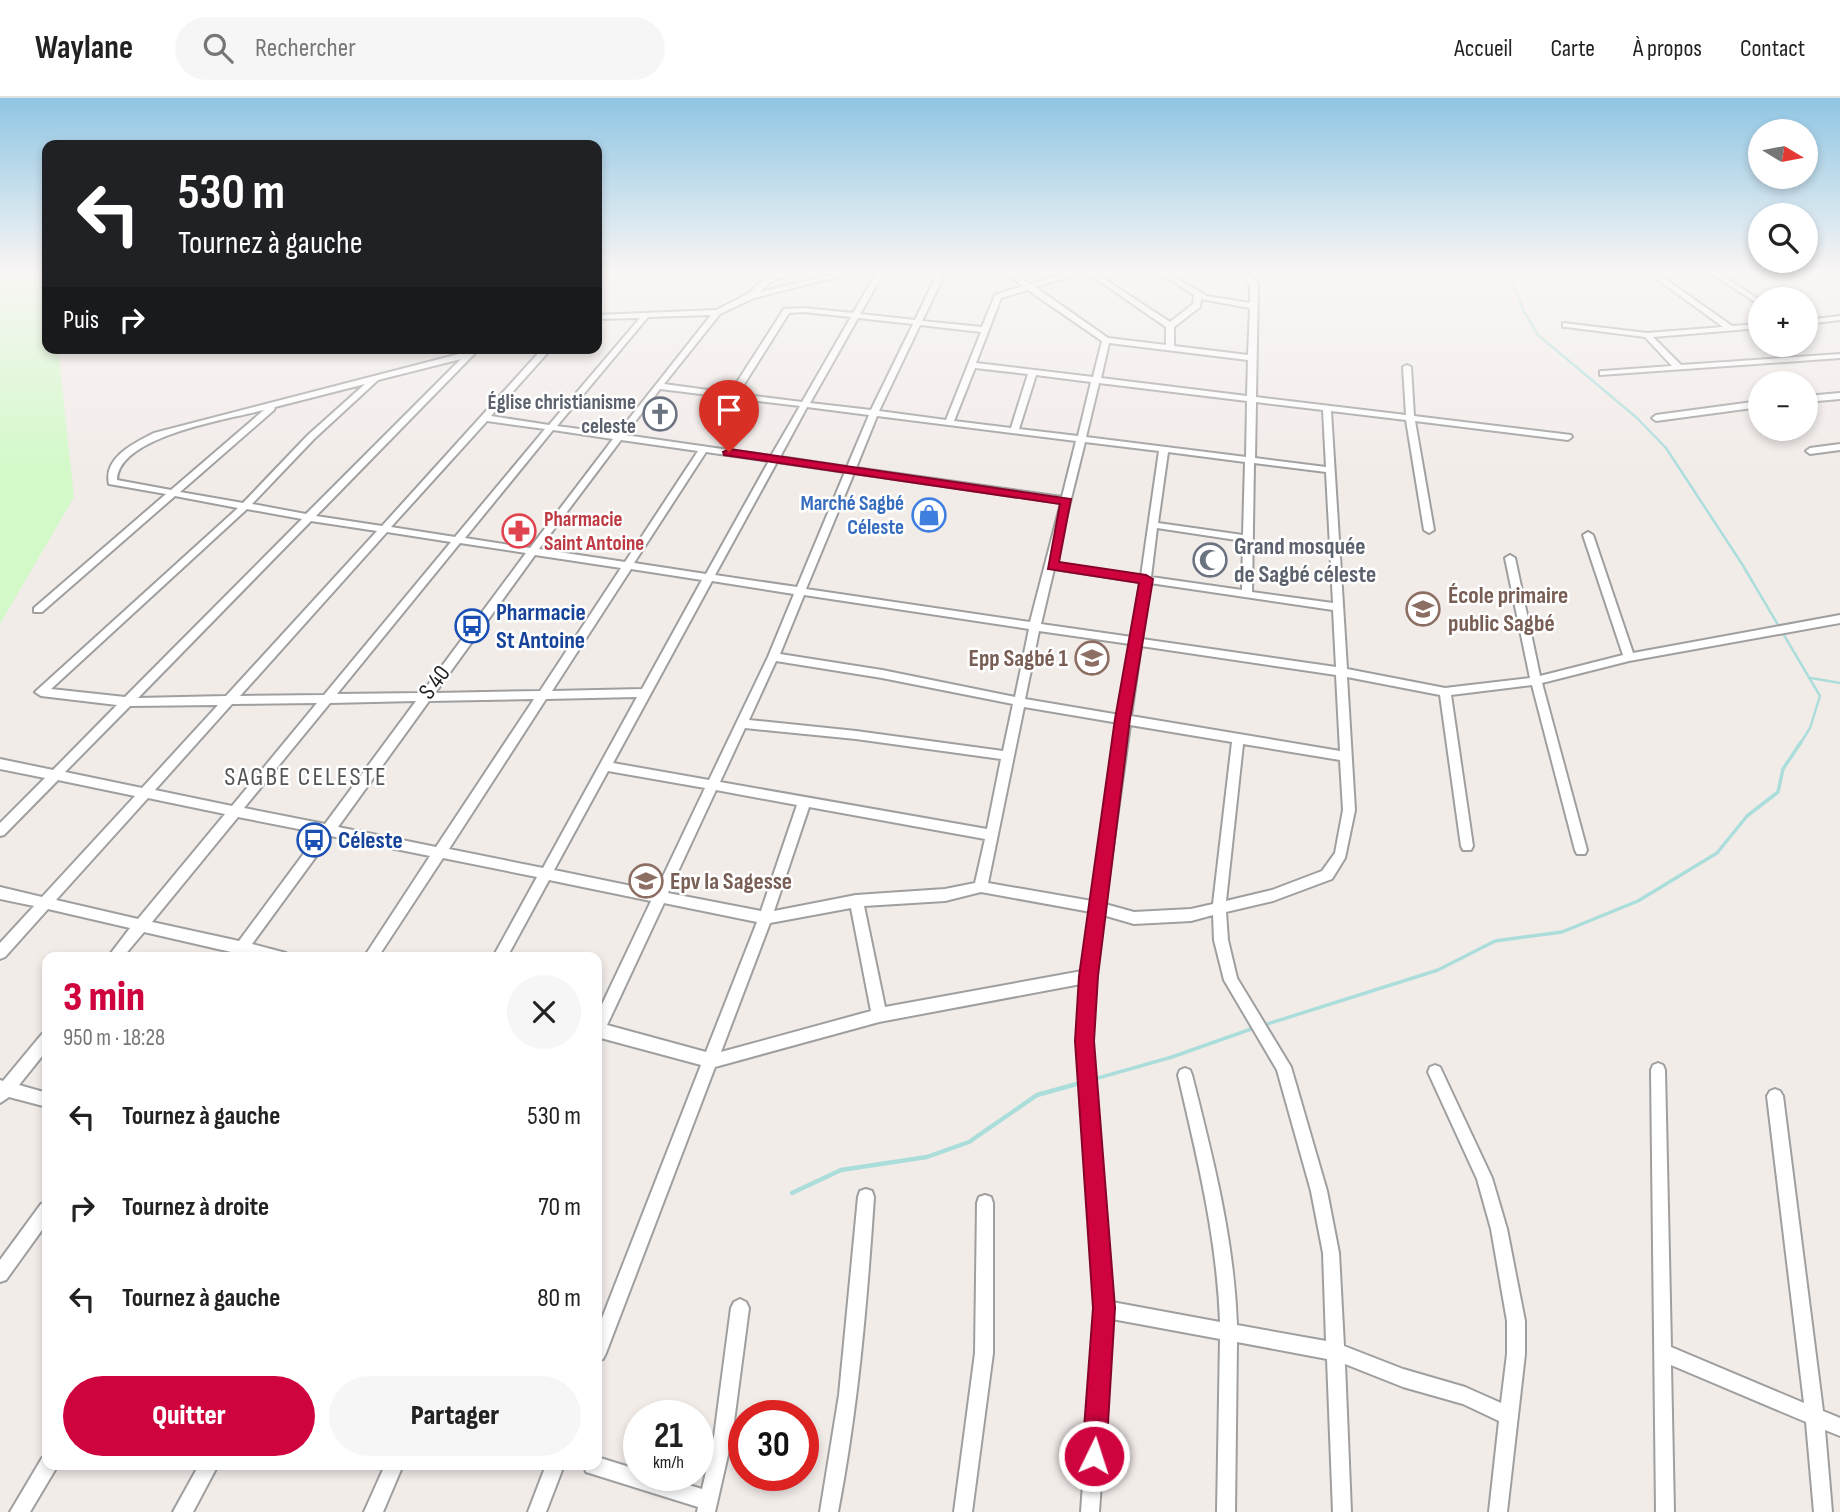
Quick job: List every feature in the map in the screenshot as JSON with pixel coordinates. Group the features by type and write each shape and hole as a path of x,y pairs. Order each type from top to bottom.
{"street":[{"path":"119,952 457,539 627,337"},
{"name":"S 40","path":"239,952 424,696 696,337"},
{"path":"733,395 771,337"},
{"path":"503,952 547,876 707,576 777,459 804,404 843,337"},
{"path":"602,1018 773,657 798,591 874,414 911,337"},
{"path":"949,423 983,337"},
{"path":"1102,337 1106,340 1252,358"},
{"path":"1170,337 1170,348"},
{"path":"1247,594 1252,337"},
{"path":"1649,337 1679,368"},
{"path":"981,887 1035,625 1052,566 1094,379 1106,340"},
{"path":"462,354 158,435 117,461 112,471 112,482 243,508 1035,625 1135,643 1340,671 1445,692 1536,681 1629,657 1840,619"},
{"path":"0,831 470,354"},
{"path":"0,953 543,354"},
{"path":"1603,373 1840,356"},
{"path":"972,365 1568,437"},
{"path":"1407,367 1410,418 1429,530"},
{"path":"1014,431 1033,372"},
{"path":"375,379 311,437 243,508 41,692 129,702 645,693"},
{"path":"657,386 1330,470"},
{"path":"1818,398 1840,396"},
{"path":"38,610 274,406"},
{"path":"1656,418 1748,406"},
{"path":"0,764 765,918 856,901 945,895 981,887 1146,919 1191,915 1297,888 1327,875 1336,866 1349,810 1326,408"},
{"path":"485,418 1067,501"},
{"path":"1810,451 1840,447"},
{"path":"374,952 705,449"},
{"path":"1090,1512 1104,1308 1084,1041 1088,976 1164,449"},
{"path":"1154,525 1248,539"},
{"path":"1588,535 1629,657"},
{"path":"1510,558 1536,681 1581,850"},
{"path":"1052,566 1336,607"},
{"path":"773,657 1347,757"},
{"path":"1445,692 1467,846"},
{"path":"742,723 1009,756"},
{"path":"1238,738 1219,907 1221,940 1231,980 1284,1067 1319,1191 1331,1253 1342,1512"},
{"path":"605,766 992,835"},
{"path":"602,1340 712,1061 804,803"},
{"path":"0,893 140,926 234,952"},
{"path":"856,901 879,1015"},
{"path":"602,1030 712,1061 879,1015 1088,976"},
{"path":"42,1045 2,1091 42,1099"},
{"path":"1658,1070 1665,1512"},
{"path":"1435,1072 1484,1178 1510,1280 1516,1321 1516,1354 1498,1512"},
{"path":"1185,1075 1212,1186 1223,1250 1230,1333 1226,1512"},
{"path":"1775,1096 1815,1417 1823,1512"},
{"path":"829,1512 837,1475 856,1324 866,1197"},
{"path":"962,1512 984,1353 985,1203"},
{"path":"0,1274 42,1217"},
{"path":"602,1468 708,1507 730,1391 740,1308"},
{"path":"1104,1308 1336,1352 1403,1378 1465,1396 1509,1416"},
{"path":"1662,1352 1840,1427"},
{"path":"19,1512 46,1470"},
{"path":"182,1512 206,1470"},
{"path":"373,1512 392,1470"},
{"path":"537,1512 553,1470"}],"green space":[{"path":"0,337 42,337 42,354 59,354 74,497 0,624"}],"waterway":[{"path":"1540,337 1637,418 1666,448 1742,564 1820,696 1810,728 1800,744"},
{"path":"1811,678 1840,683"},
{"path":"1261,1026 1438,970 1495,941 1562,932 1638,901 1717,853 1747,816 1778,792 1783,769 1801,742"},
{"path":"1091,1080 1172,1057 1254,1028"},
{"path":"792,1193 841,1170 927,1157 969,1142 1037,1095 1084,1082"}],"place":[{"name":"Église christianisme celeste","path":"660,414"},
{"name":"Marché Sagbé Céleste","path":"929,515"},
{"name":"Pharmacie Saint Antoine","path":"519,531"},
{"name":"Grand mosquée de Sagbé céleste","path":"1210,560"},
{"name":"École primaire public Sagbé","path":"1423,609"},
{"name":"Pharmacie St Antoine","path":"472,626"},
{"name":"Epp Sagbé 1","path":"1092,658"},
{"name":"Céleste","path":"314,840"},
{"name":"Epv la Sagesse","path":"646,881"}],"district":[{"name":"SAGBE CELESTE","path":"306,776"}],"route":[{"path":"729,452 1067,501 1052,566 1146,579 1123,719 1088,976 1084,1041 1104,1308 1094,1456"}]}
